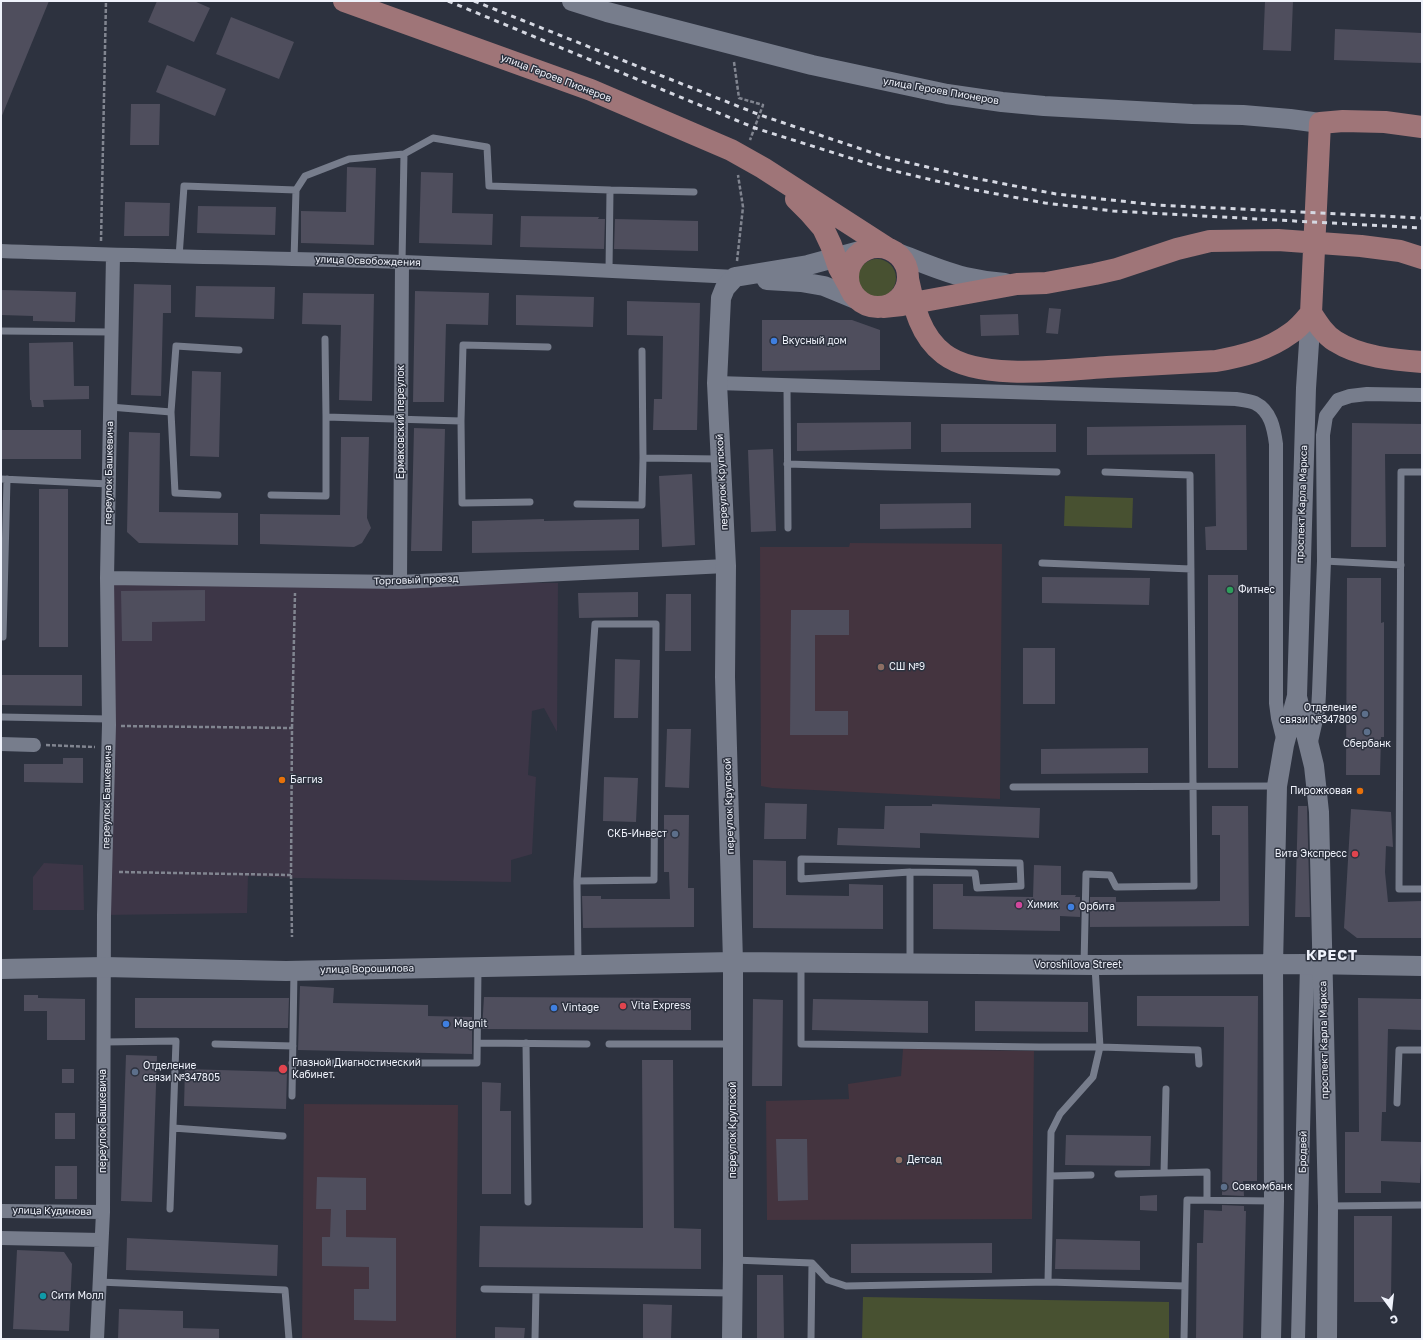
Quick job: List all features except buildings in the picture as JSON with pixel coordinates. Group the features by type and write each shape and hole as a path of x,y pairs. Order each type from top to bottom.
{"main road":[{"name":"улица Героев Пионеров","path":"344,1 592,90 731,150 763,168 884,249"},
{"name":"улица Героев Пионеров","path":"1320,123 1343,121 1385,122 1422,127"},
{"path":"1320,123 1311,314 1318,325 1335,341 1354,350 1377,356 1422,362"},
{"name":"улица Героев Пионеров","path":"763,168 810,213 828,237 839,268 854,294"},
{"name":"улица Героев Пионеров","path":"883,307 1017,284 1046,282 1095,274 1117,269 1194,244 1210,241 1278,240 1361,246 1384,248 1422,258"},
{"path":"908,279 907,286 901,298 896,302 883,307 870,306 854,294 848,274 850,267 858,255 884,249 902,258 908,274 916,313 926,335 935,346 952,360 975,367 1001,371 1045,371 1216,361 1242,357 1259,351 1292,333 1311,314"}],"street":[{"name":"улица Героев Пионеров","path":"572,1 607,12 812,65 947,94 1002,102 1080,109 1243,115 1320,123"},
{"name":"улица Героев Пионеров","path":"884,249 964,277 1017,284"},
{"path":"735,277 808,265 835,257 884,249"},
{"name":"улица Освобождения","path":"1,251 402,262 609,270 735,277"},
{"name":"переулок Башкевича","path":"97,1339 103,1212 104,915 109,722 107,578 111,332 107,255"},
{"name":"Ермаковский переулок","path":"400,582 402,262"},
{"path":"735,277 816,284 854,294"},
{"name":"переулок Крупской","path":"732,1339 733,962 725,677 726,566 717,383 721,298 725,288 735,277"},
{"name":"проспект Карла Маркса","path":"1271,1339 1274,1200 1273,965 1277,786 1284,745 1297,696 1305,403 1311,314"},
{"path":"717,383 1236,399 1255,403 1264,409 1270,418 1275,431 1276,703 1284,745"},
{"path":"1310,746 1318,711 1319,694 1324,561 1323,435 1326,416 1338,400 1350,396 1367,394 1422,395"},
{"name":"Торговый проезд","path":"107,578 400,582 726,566"},
{"name":"проспект Карла Маркса","path":"1297,696 1314,766 1319,812 1315,965 1328,1206 1327,1339"},
{"path":"1,744 34,745"},
{"name":"Voroshilova Street","path":"733,962 1422,966"},
{"name":"улица Ворошилова","path":"1,969 104,967 294,971 478,966 733,962"},
{"name":"Бродвей","path":"1298,1339 1315,965"},
{"name":"улица Кудинова","path":"1,1211 103,1212"},
{"path":"1,1238 101,1240"}],"lane":[{"path":"294,260 296,190 305,176 349,159 404,154 433,138 487,147 489,186 694,192"},
{"path":"402,262 404,154"},
{"path":"178,257 184,186 296,190"},
{"path":"609,270 610,190"},
{"path":"1,330 111,332"},
{"path":"271,494 326,496 325,339"},
{"path":"530,502 462,503 461,421 463,345 548,347"},
{"path":"218,496 175,493 171,412 176,346 239,350"},
{"path":"577,504 642,505 642,350"},
{"path":"787,385 788,528"},
{"path":"110,407 171,412"},
{"path":"326,417 461,421"},
{"path":"643,458 721,459"},
{"path":"787,464 1057,472"},
{"path":"1048,1282 1051,1132 1060,1114 1093,1077 1100,1047 1089,965 1086,874 1110,875 1116,887 1194,886 1190,475 1106,472"},
{"path":"1422,472 1401,472 1399,889 1422,889"},
{"path":"3,637 4,479 109,484"},
{"path":"1324,561 1401,565"},
{"path":"1042,563 1191,569"},
{"path":"577,881 654,880 656,624 595,624 577,881 578,964"},
{"path":"1,717 109,722"},
{"path":"1013,787 1193,785 1277,786"},
{"path":"801,859 1020,863 1021,886 977,888 975,873 910,872 801,879 801,859"},
{"path":"910,872 910,963"},
{"path":"801,962 800,1044 1039,1048 1100,1047 1198,1050 1199,1064"},
{"path":"292,1063 477,1063 478,966"},
{"path":"292,1096 294,971"},
{"path":"104,1042 176,1041 170,1209"},
{"path":"478,1042 587,1044"},
{"path":"526,1043 528,1202"},
{"path":"215,1044 293,1046"},
{"path":"609,1044 733,1044"},
{"path":"1397,1103 1399,1050 1422,1050"},
{"path":"1164,1173 1166,1089"},
{"path":"173,1128 283,1136"},
{"path":"1118,1174 1207,1172 1207,1200"},
{"path":"1051,1176 1091,1175"},
{"path":"1184,1339 1187,1200 1274,1200"},
{"path":"1328,1206 1422,1205"},
{"path":"733,1260 812,1263 828,1280 846,1286 1048,1282 1185,1286"},
{"path":"811,1339 812,1263"},
{"path":"99,1282 285,1290 289,1339"},
{"path":"484,1289 733,1293"},
{"path":"535,1339 536,1290"}],"path":[{"path":"106,1 107,255"},
{"path":"732,44 740,98 763,105 750,140"},
{"path":"735,277 743,207 737,172"},
{"path":"292,937 290,875 295,581"},
{"path":"109,722 292,728"},
{"path":"34,745 108,748"},
{"path":"105,872 290,875"}],"shaded area":[{"name":"СШ №9","path":"850,543 1002,544 1000,799 772,788 761,786 760,547 849,547"},
{"path":"107,578 558,583 557,732 544,708 532,711 528,775 536,777 532,854 511,860 511,882 248,876 247,913 104,915"},
{"path":"44,863 83,865 84,910 33,910 33,877"},
{"name":"Детсад","path":"903,1049 1034,1051 1032,1219 767,1220 766,1101 849,1099 848,1084 901,1076"},
{"path":"304,1104 458,1105 456,1339 302,1339"}],"green space":[{"path":"873,259 881,259 891,264 895,271 895,285 891,292 881,297 873,297 863,292 861,289 858,282 858,274 863,264 866,262"},
{"path":"1065,496 1133,498 1132,528 1064,526"},
{"path":"863,1297 1169,1302 1169,1339 862,1339"}],"railway":[{"path":"448,1 755,128 882,168 970,189 1045,203 1113,211 1422,228"},
{"path":"474,1 760,115 885,157 969,177 1056,194 1157,205 1422,218"}],"place":[{"name":"Вкусный дом","path":"774,341"},
{"name":"Фитнес","path":"1230,590"},
{"name":"СШ №9","path":"881,667"},
{"name":"Отделение связи №347809","path":"1365,714"},
{"name":"Сбербанк","path":"1367,732"},
{"name":"Баггиз","path":"282,780"},
{"name":"Пирожковая","path":"1360,791"},
{"name":"СКБ-Инвест","path":"675,834"},
{"name":"Вита Экспресс","path":"1355,854"},
{"name":"Химик","path":"1019,905"},
{"name":"Орбита","path":"1071,907"},
{"name":"Vita Express","path":"623,1006"},
{"name":"Vintage","path":"554,1008"},
{"name":"Magnit","path":"446,1024"},
{"name":"Глазной Диагностический Кабинет.","path":"283,1069"},
{"name":"Отделение связи №347805","path":"135,1072"},
{"name":"Детсад","path":"899,1160"},
{"name":"Совкомбанк","path":"1224,1187"},
{"name":"Сити Молл","path":"43,1296"}],"district":[{"name":"КРЕСТ","path":"1332,956"}]}
